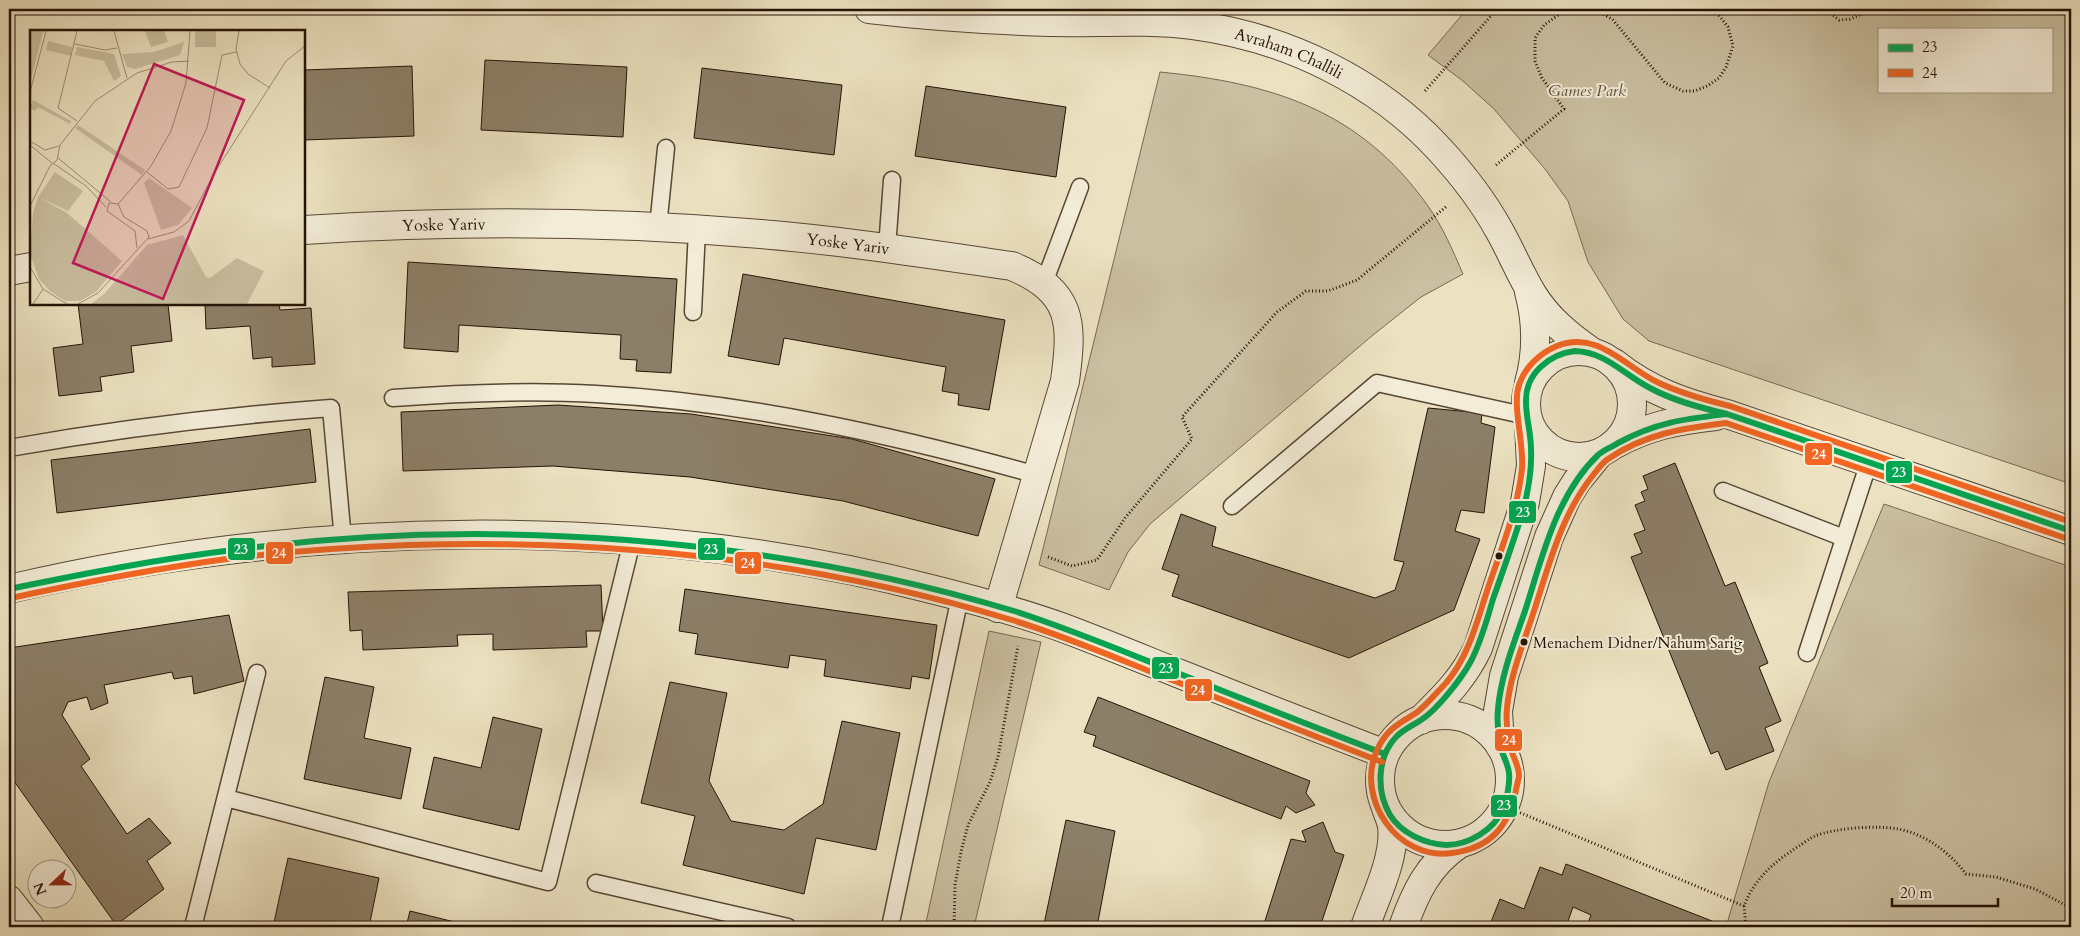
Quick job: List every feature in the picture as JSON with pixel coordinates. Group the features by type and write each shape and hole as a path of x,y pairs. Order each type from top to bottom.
{"street":[{"name":"Avraham Challili","path":"869,9 998,20 1146,22 1193,25 1238,33 1283,46 1325,65 1366,88 1404,116 1439,148 1471,186 1499,229 1534,296 1550,317 1569,335 1642,384 1665,395 1728,414 2071,531"},
{"name":"Yoske Yariv","path":"305,230 379,225 508,222 658,227 762,234 887,248 1012,266 1030,274 1054,292 1066,315 1069,354 1064,381 998,608"},
{"path":"9,271 30,267"},
{"name":"Avraham Challili","path":"1524,276 1531,298 1535,332 1533,370 1529,383"},
{"path":"1403,927 1413,898 1425,876 1438,860 1459,844 1487,830 1500,815 1504,806 1510,776 1500,746 1498,711 1504,676 1549,537 1567,497 1577,481 1624,432 1632,409 1628,384 1624,376 1603,358 1584,350 1567,352 1550,358 1538,369 1529,383 1526,399 1530,475 1525,502 1478,648 1454,687 1421,720"},
{"path":"1528,420 1538,439 1558,453 1582,458 1606,450 1651,427 1673,421 1728,414"},
{"path":"9,589 60,577 174,557 294,543 417,535 524,535 672,544 801,561 929,588 998,608 1057,626 1385,754"},
{"path":"1365,927 1392,845 1392,825 1380,784 1385,754 1403,730 1421,720 1440,715 1451,715 1470,720 1487,731 1500,746"},
{"path":"1385,804 1395,822 1411,835 1439,845 1459,844"},
{"path":"9,900 30,927"}],"lane":[{"path":"658,227 666,148"},
{"path":"887,248 892,180"},
{"path":"1044,283 1080,187"},
{"path":"693,312 697,230"},
{"path":"1232,506 1377,383 1528,420"},
{"path":"392,398 462,393 529,392 596,394 662,399 763,412 853,429 924,445 1037,475"},
{"path":"9,448 199,420 331,408 343,540"},
{"path":"1807,653 1869,462"},
{"path":"1723,491 1844,538"},
{"path":"226,798 548,882 632,541"},
{"path":"890,927 960,597"},
{"path":"193,927 257,673"},
{"path":"596,882 788,927"}],"path":[{"path":"1404,116 1497,9"},
{"path":"1016,546 1072,566 1097,560 1125,518 1192,440 1182,417 1277,312 1306,291 1328,290 1358,280 1564,109 1542,78 1535,61 1535,38 1544,25 1561,13 1596,9 1613,20 1665,83 1684,91 1695,91 1719,78 1726,67 1733,46 1728,28 1714,9"},
{"path":"1825,9 1839,20 1850,19 1874,9"},
{"path":"954,927 955,885 960,852 968,824 990,782 998,758 1024,616"},
{"path":"1504,806 1744,906"},
{"path":"1746,927 1744,906 1750,890 1777,860 1815,836 1859,828 1898,829 1927,839 1955,859 1966,874 1996,877 2035,890 2071,908"}],"green space":[{"name":"Games Park","path":"1467,9 2071,9 2071,484 1649,341 1623,319 1588,262 1568,201 1545,169 1494,109 1463,81 1428,55"},
{"path":"1160,72 1240,84 1276,94 1310,107 1343,124 1373,146 1402,173 1433,214 1463,274 1421,297 1373,335 1150,524 1128,552 1109,590 1039,565"},
{"path":"1884,504 2071,567 2071,927 1726,927 1769,782"},
{"path":"989,631 1041,642 974,927 925,927"}],"building":[{"path":"485,60 627,67 623,137 481,130"},
{"path":"412,66 414,136 305,140 305,70"},
{"path":"702,68 842,85 834,155 694,138"},
{"path":"926,86 1066,107 1056,177 915,156"},
{"path":"408,262 677,279 671,373 636,371 637,360 620,359 621,335 459,325 458,352 404,348"},
{"path":"743,274 1005,320 989,410 958,405 959,394 942,391 946,367 784,338 779,365 728,356"},
{"path":"78,305 168,305 172,341 131,346 134,372 100,377 102,391 59,396 53,348 83,344"},
{"path":"205,305 279,305 280,310 311,308 315,364 272,367 272,357 253,359 250,326 206,329"},
{"path":"558,405 691,414 852,439 995,479 978,536 843,501 690,477 553,466 403,471 401,412"},
{"path":"1428,408 1482,413 1481,423 1495,427 1484,513 1461,510 1455,531 1480,539 1454,610 1349,658 1172,596 1179,575 1162,569 1181,514 1216,527 1212,546 1375,598 1395,590 1404,562 1394,560"},
{"path":"310,429 316,482 57,513 51,460"},
{"path":"1675,463 1725,586 1735,582 1768,663 1759,667 1781,721 1765,728 1774,751 1726,770 1718,751 1711,754 1631,557 1642,553 1634,534 1645,530 1635,505 1645,501 1641,492 1648,489 1643,476"},
{"path":"601,585 603,631 586,631 587,647 493,650 493,634 457,635 458,646 363,650 362,630 350,631 348,592"},
{"path":"685,589 937,625 929,679 912,676 910,689 824,676 826,660 790,655 788,668 695,654 698,634 679,631"},
{"path":"229,615 244,681 194,694 192,676 174,679 172,672 104,685 108,703 91,710 87,697 68,702 62,715 90,759 81,766 127,834 149,818 171,843 147,861 164,889 116,925 78,871 78,858 69,858 9,774 9,648"},
{"path":"325,677 374,687 364,738 411,748 401,799 304,779"},
{"path":"670,682 727,693 709,781 731,821 784,830 823,804 842,721 900,733 876,850 816,838 804,894 683,865 695,816 641,803"},
{"path":"1098,697 1310,781 1306,793 1315,805 1296,813 1286,806 1281,819 1093,746 1096,736 1084,732"},
{"path":"493,717 542,729 519,830 423,808 434,757 481,768"},
{"path":"1066,820 1115,831 1097,927 1054,927 1044,924"},
{"path":"1323,822 1335,852 1344,855 1320,927 1263,927 1291,839 1306,842 1302,831"},
{"path":"288,858 379,878 369,927 273,927"},
{"path":"1566,864 1712,921 1710,927 1599,927 1588,923 1591,915 1573,907 1566,927 1489,927 1500,899 1524,909 1540,867 1562,875"},
{"path":"410,911 475,927 406,927"}],"transit line":[{"name":"24","path":"2068,539 1726,423 1695,427 1650,438 1622,450 1602,464 1573,506 1557,541 1511,684 1507,708 1508,734 1519,776 1513,803 1503,824 1488,840 1477,846 1452,853 1432,853 1414,847 1399,837 1386,823 1377,806 1372,788 1372,769 1377,750 1385,737 1398,724 1420,710 1446,683 1461,661 1472,638 1508,529 1520,483 1522,458 1517,414 1519,385 1525,372 1534,361 1557,346 1572,342 1598,346 1657,382 1675,390 1730,406 2071,522"},
{"name":"23","path":"1575,351 1596,355 1641,383 1668,397 1727,414 1671,422 1632,436 1598,455 1571,489 1544,549 1502,684 1498,709 1498,732 1509,773 1508,791 1503,808 1494,823 1472,839 1446,845 1422,840 1400,827 1385,806 1381,785 1382,764 1385,754 1396,737 1421,720 1449,693 1475,654 1519,525 1528,490 1531,449 1526,402 1527,392 1534,374 1540,367 1556,356 1575,351"},
{"name":"23","path":"1727,414 2071,531"},
{"name":"23","path":"9,589 177,558 330,540 428,535 527,535 626,540 726,550 824,565 920,586 1014,611 1056,625 1385,754"},
{"name":"24","path":"11,598 67,586 206,562 278,553 366,547 486,544 562,546 714,558 864,583 1012,620 1075,642 1382,762"}],"place":[{"name":"Menachem Didner/Nahum Sarig","path":"1524,642"}]}
